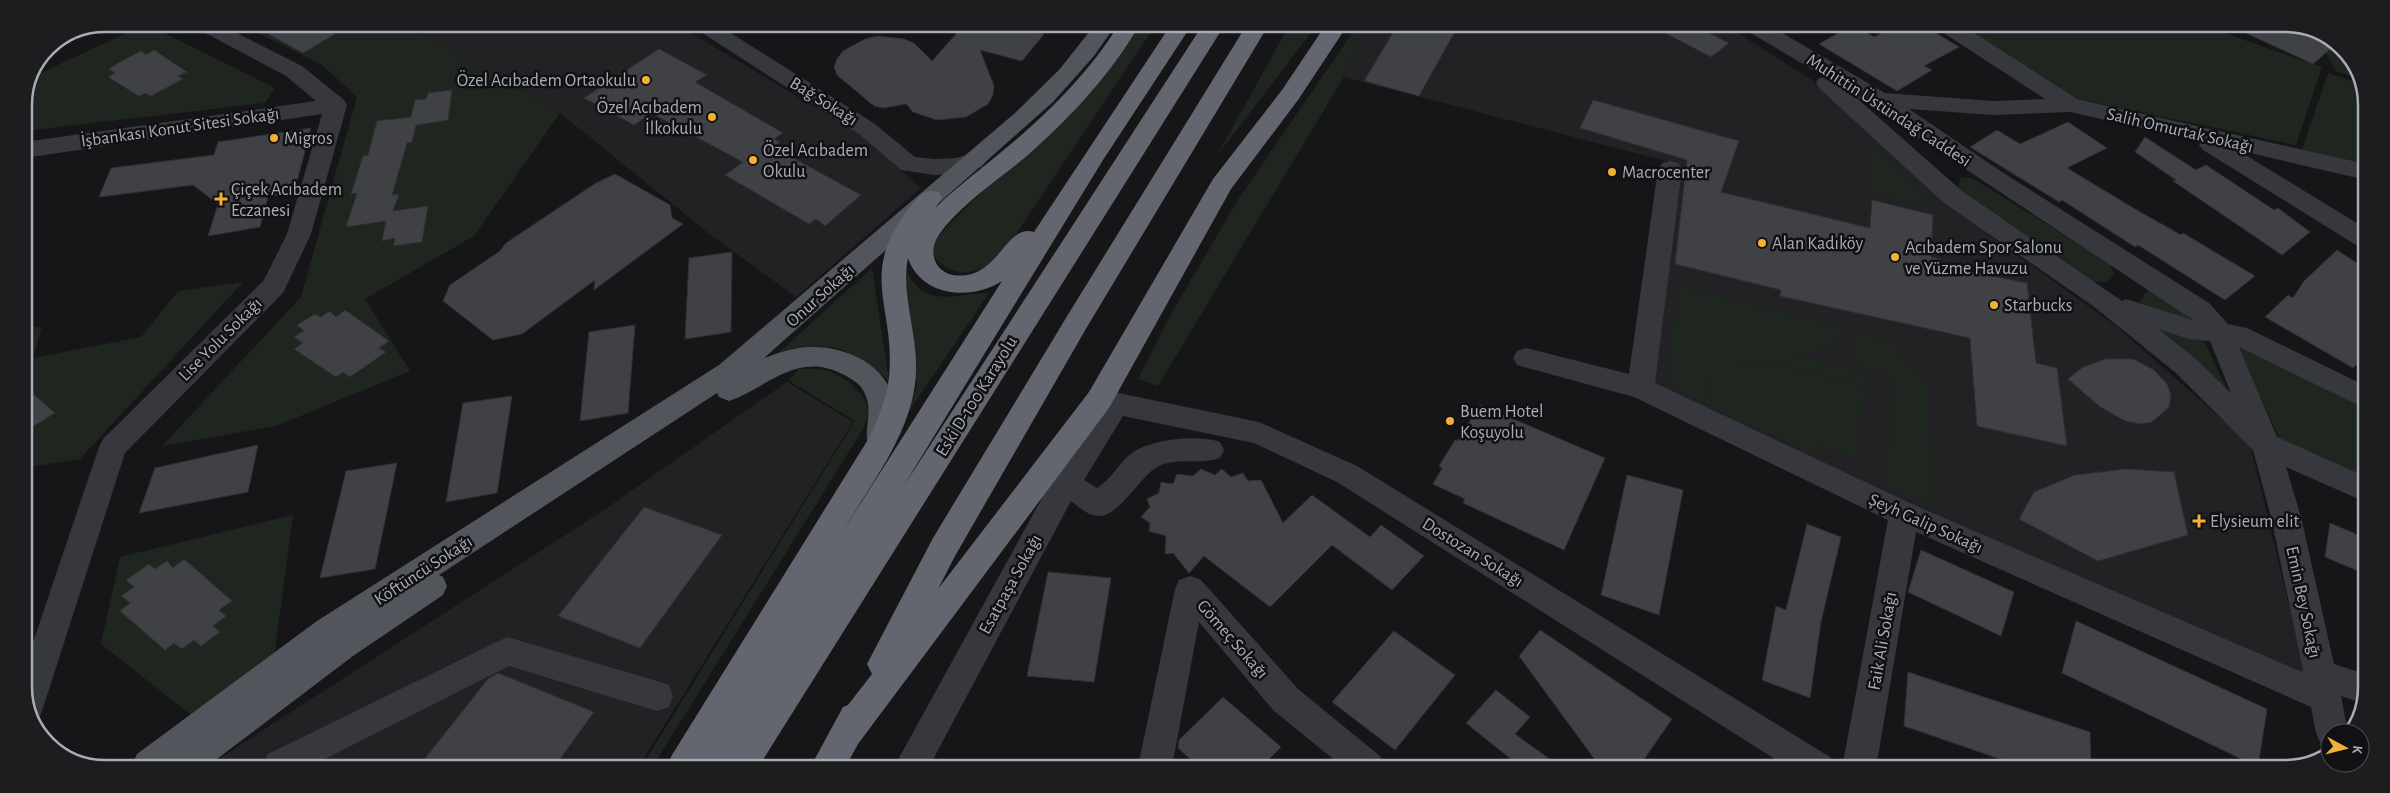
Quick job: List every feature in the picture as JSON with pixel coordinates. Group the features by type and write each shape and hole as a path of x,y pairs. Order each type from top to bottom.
{"highway":[{"path":"1094,156 1002,266 987,278 957,284 941,281 926,270 921,260 920,249 927,234 956,204 1013,156 1073,98 1102,65 1123,33"},
{"path":"720,760 774,667 1094,156 1175,33"},
{"name":"Eski D-100 Karayolu","path":"744,760 1209,33"},
{"path":"831,760 944,547 1078,320 1253,33"},
{"path":"847,733 1107,403 1221,186 1290,95 1331,33"},
{"path":"688,760 880,444 896,409 902,386 901,336 895,301 898,249 930,198"}],"main road":[{"name":"Onur Sokağı","path":"711,394 930,198 1028,116 1068,74 1099,33"},
{"path":"711,394 744,380 776,363 802,357 828,356 846,362 865,374 879,392 881,410 880,444"},
{"name":"Köftüncü Sokağı","path":"182,760 342,646 711,394"}],"street":[{"path":"220,33 294,71 336,105"},
{"name":"Bağ Sokağı","path":"716,33 867,128 909,164 934,167 956,166 974,161"},
{"name":"Muhittin Üstündağ Caddesi","path":"1764,33 1836,91 1953,197 2102,299 2186,366 2266,445"},
{"name":"Muhittin Üstündağ Caddesi","path":"1766,33 1944,142 1994,178 2200,310 2219,331"},
{"path":"1958,33 2070,105"},
{"name":"Salih Omurtak Sokağı","path":"1878,100 1993,108 2070,105 2357,170"},
{"name":"İşbankası Konut Sitesi Sokağı","path":"33,149 336,105"},
{"name":"Lise Yolu Sokağı","path":"33,690 112,447 274,286 299,234 336,105"},
{"name":"Salih Omurtak Sokağı","path":"1944,142 1956,126 1993,108"},
{"path":"2193,134 2357,235"},
{"path":"1641,388 1670,169"},
{"name":"Muhittin Üstündağ Caddesi","path":"1953,197 1947,179 1958,169 1994,178"},
{"name":"Muhittin Üstündağ Caddesi","path":"2102,299 2134,294 2140,285 2136,274 2124,262"},
{"name":"Muhittin Üstündağ Caddesi","path":"2102,299 2146,317 2189,329 2219,331 2238,335 2357,394"},
{"name":"Emin Bey Sokağı","path":"2219,331 2266,445 2286,517 2330,723"},
{"name":"Şeyh Galip Sokağı","path":"1526,358 1641,388 1904,514 2321,685 2358,688"},
{"name":"Esatpaşa Sokağı","path":"915,760 1066,483 1107,403"},
{"name":"Dostozan Sokağı","path":"1107,403 1259,433 1348,474 1805,760"},
{"path":"2266,445 2358,486"},
{"path":"1066,483 1098,504 1117,490 1138,464 1154,456 1176,450 1210,450"},
{"name":"Faik Ali Sokağı","path":"1860,760 1904,514"},
{"name":"Gömeç Sokağı","path":"1156,760 1190,589 1286,700 1358,760"},
{"path":"290,760 508,651 657,696"}],"shaded area":[{"path":"127,33 164,33 275,88 265,103 33,130 34,91 40,73"},
{"path":"258,33 422,33 421,34 560,113 474,236 365,299 410,371 276,426 162,446 301,297 357,97 322,65"},
{"name":"Özel Acıbadem Okulu","path":"691,33 857,132 921,188 796,297 712,236 560,113 420,34"},
{"path":"1133,33 1150,33 998,261 971,272 956,271 940,263 932,255 935,241 951,222 1111,67"},
{"path":"1285,33 1311,33 1216,157"},
{"path":"1352,33 1365,33 1344,77 1158,386 1138,379 1171,314 1239,198"},
{"path":"1365,33 1738,33 1809,78 1951,207 2117,327 2250,444 2312,701 1630,387 1673,163 1344,77"},
{"path":"1978,33 2224,33 2322,67 2296,145 2050,93 1975,52"},
{"path":"2319,41 2336,54 2352,77 2336,71"},
{"path":"2328,73 2354,82 2357,101 2357,163 2302,150"},
{"path":"1872,145 1937,209 1868,192"},
{"path":"1961,177 1971,178 1979,182 2109,263 2114,274 2106,282 2088,282 1962,196 1958,186"},
{"path":"902,262 914,283 930,295 949,297 989,293 908,413 917,386 910,345"},
{"path":"872,268 889,381 855,355 835,348 798,349 775,356"},
{"path":"243,282 80,459 33,467 33,358 141,337 178,291"},
{"path":"1678,286 1839,327 1839,338 1833,342 1817,350 1793,355 1869,375 1865,386 1759,359 1743,366 1727,363 1745,367 1760,361 1865,388 1857,458 1818,444 1815,455 1705,404 1715,361 1703,403 1675,388 1667,376"},
{"path":"2148,290 2189,317 2189,320 2137,305"},
{"path":"42,327 33,358 33,328"},
{"path":"2153,328 2181,335 2202,337 2229,394"},
{"path":"1855,333 1898,344 1900,359 1929,389 1935,507 1882,484 1891,440 1893,376 1855,365"},
{"path":"2235,341 2358,398 2358,482 2285,451"},
{"path":"798,369 826,370 847,381 859,392 867,406 868,416 863,429 657,760 646,760 855,421 788,380"},
{"path":"787,382 853,422 643,760 217,760 604,510"},
{"path":"293,515 273,665 200,722 101,644 120,557"}],"building":[{"path":"266,33 335,34 303,53"},
{"path":"957,33 1044,34 1022,61 980,50 994,86 993,95 988,104 966,117 937,120 913,112 906,104 883,108 874,106 837,75 834,67 843,51 865,39 878,36 904,39 914,43 932,61"},
{"path":"1393,33 1454,33 1419,96 1364,81"},
{"path":"1665,33 1709,33 1729,43 1711,57"},
{"path":"1838,33 1867,33 1874,37 1882,33 1936,33 1959,47 1924,66 1932,70 1897,91 1819,44"},
{"path":"2246,33 2294,33 2317,40 2330,49 2313,64"},
{"path":"659,49 707,75 695,82 783,133 774,139 780,142 773,147 861,195 825,226 816,219 809,224 725,175 743,162 651,113 634,125 584,98"},
{"path":"154,50 187,72 178,76 183,79 151,96 146,93 139,96 108,77 115,73 109,69 116,64 141,51 146,55"},
{"path":"452,90 448,120 416,125 412,142 407,143 392,195 399,194 393,211 428,206 422,242 393,246 395,238 382,241 386,221 346,227 357,193 351,194 363,156 368,155 377,121 411,117 415,100 426,99 428,93"},
{"path":"1593,100 1739,141 1721,192 1870,228 1872,200 1933,215 1931,257 1940,259 1940,266 2027,283 2036,363 2057,368 2067,446 1977,426 1970,338 1780,296 1781,290 1675,264 1687,160 1580,128"},
{"path":"2068,122 2107,148 2067,168 2135,209 2181,235 2183,233 2255,276 2225,300 2138,245 2135,247 2062,200 2059,202 1970,147 1997,130 2020,144"},
{"path":"311,128 294,193 268,197 260,227 208,236 218,204 193,185 99,197 111,168 214,155 218,142"},
{"path":"2145,137 2196,170 2206,165 2274,210 2278,208 2310,232 2282,255 2173,181 2176,180 2135,152"},
{"path":"615,174 670,205 672,218 683,224 594,290 595,280 522,334 493,340 443,301 450,285 500,251 506,243 596,183"},
{"path":"2337,250 2357,263 2357,364 2353,368 2265,317 2288,295 2293,298 2304,281"},
{"path":"732,252 731,332 685,339 689,258"},
{"path":"345,310 389,341 379,348 386,352 350,377 343,372 336,377 294,349 303,343 294,337 304,331 297,325 315,314 321,317 330,311 336,317"},
{"path":"635,325 628,413 580,421 589,332"},
{"path":"2105,359 2133,359 2154,370 2167,384 2171,395 2169,407 2152,422 2140,424 2125,421 2099,406 2068,379 2083,367"},
{"path":"33,394 55,413 33,426"},
{"path":"512,396 497,493 446,502 463,403"},
{"path":"1480,405 1605,458 1564,550 1463,503 1465,499 1433,484 1442,468 1439,466"},
{"path":"258,445 248,492 139,513 155,468"},
{"path":"397,463 375,569 320,578 346,471"},
{"path":"1201,469 1215,475 1222,469 1231,477 1243,473 1248,481 1261,480 1283,523 1312,495 1370,537 1381,525 1424,556 1392,590 1332,545 1270,607 1204,556 1189,573 1173,553 1165,554 1166,536 1149,531 1150,523 1141,517 1150,507 1147,499 1159,493 1161,482 1173,484 1177,474 1193,476"},
{"path":"2126,469 2174,472 2188,535 2098,561 2019,519 2034,492 2075,475"},
{"path":"1627,475 1683,490 1659,615 1601,595"},
{"path":"644,507 722,535 640,648 558,616"},
{"path":"2330,523 2358,535 2358,571 2325,557"},
{"path":"1807,524 1841,537 1821,622 1810,698 1762,680 1776,606 1786,610"},
{"path":"1921,550 2014,592 2001,636 1908,592"},
{"path":"184,559 232,601 219,610 226,616 213,626 220,632 201,646 194,640 182,649 174,643 165,650 120,611 130,603 121,596 134,587 126,580 149,564 155,569 167,561 173,568"},
{"path":"1048,572 1111,578 1094,682 1027,676"},
{"path":"2076,621 2267,709 2259,760 2243,760 2062,673"},
{"path":"1540,630 1672,719 1644,760 1595,760 1519,656"},
{"path":"1394,631 1455,675 1395,750 1332,702"},
{"path":"1908,672 2090,732 2091,760 2003,760 1904,726"},
{"path":"498,673 594,712 559,760 424,760 488,679"},
{"path":"1496,690 1530,717 1515,734 1551,760 1512,760 1466,723"},
{"path":"1223,697 1281,747 1268,760 1191,760 1178,748 1179,740"}],"place":[{"name":"Özel Acıbadem Ortaokulu","path":"646,80"},
{"name":"Özel Acıbadem İlkokulu","path":"712,117"},
{"name":"Migros","path":"274,138"},
{"name":"Özel Acıbadem Okulu","path":"753,160"},
{"name":"Macrocenter","path":"1612,172"},
{"name":"Çiçek Acıbadem Eczanesi","path":"221,199"},
{"name":"Alan Kadıköy","path":"1762,243"},
{"name":"Acıbadem Spor Salonu ve Yüzme Havuzu","path":"1895,257"},
{"name":"Starbucks","path":"1994,305"},
{"name":"Buem Hotel Koşuyolu","path":"1450,421"},
{"name":"Elysieum elit","path":"2199,521"}]}
